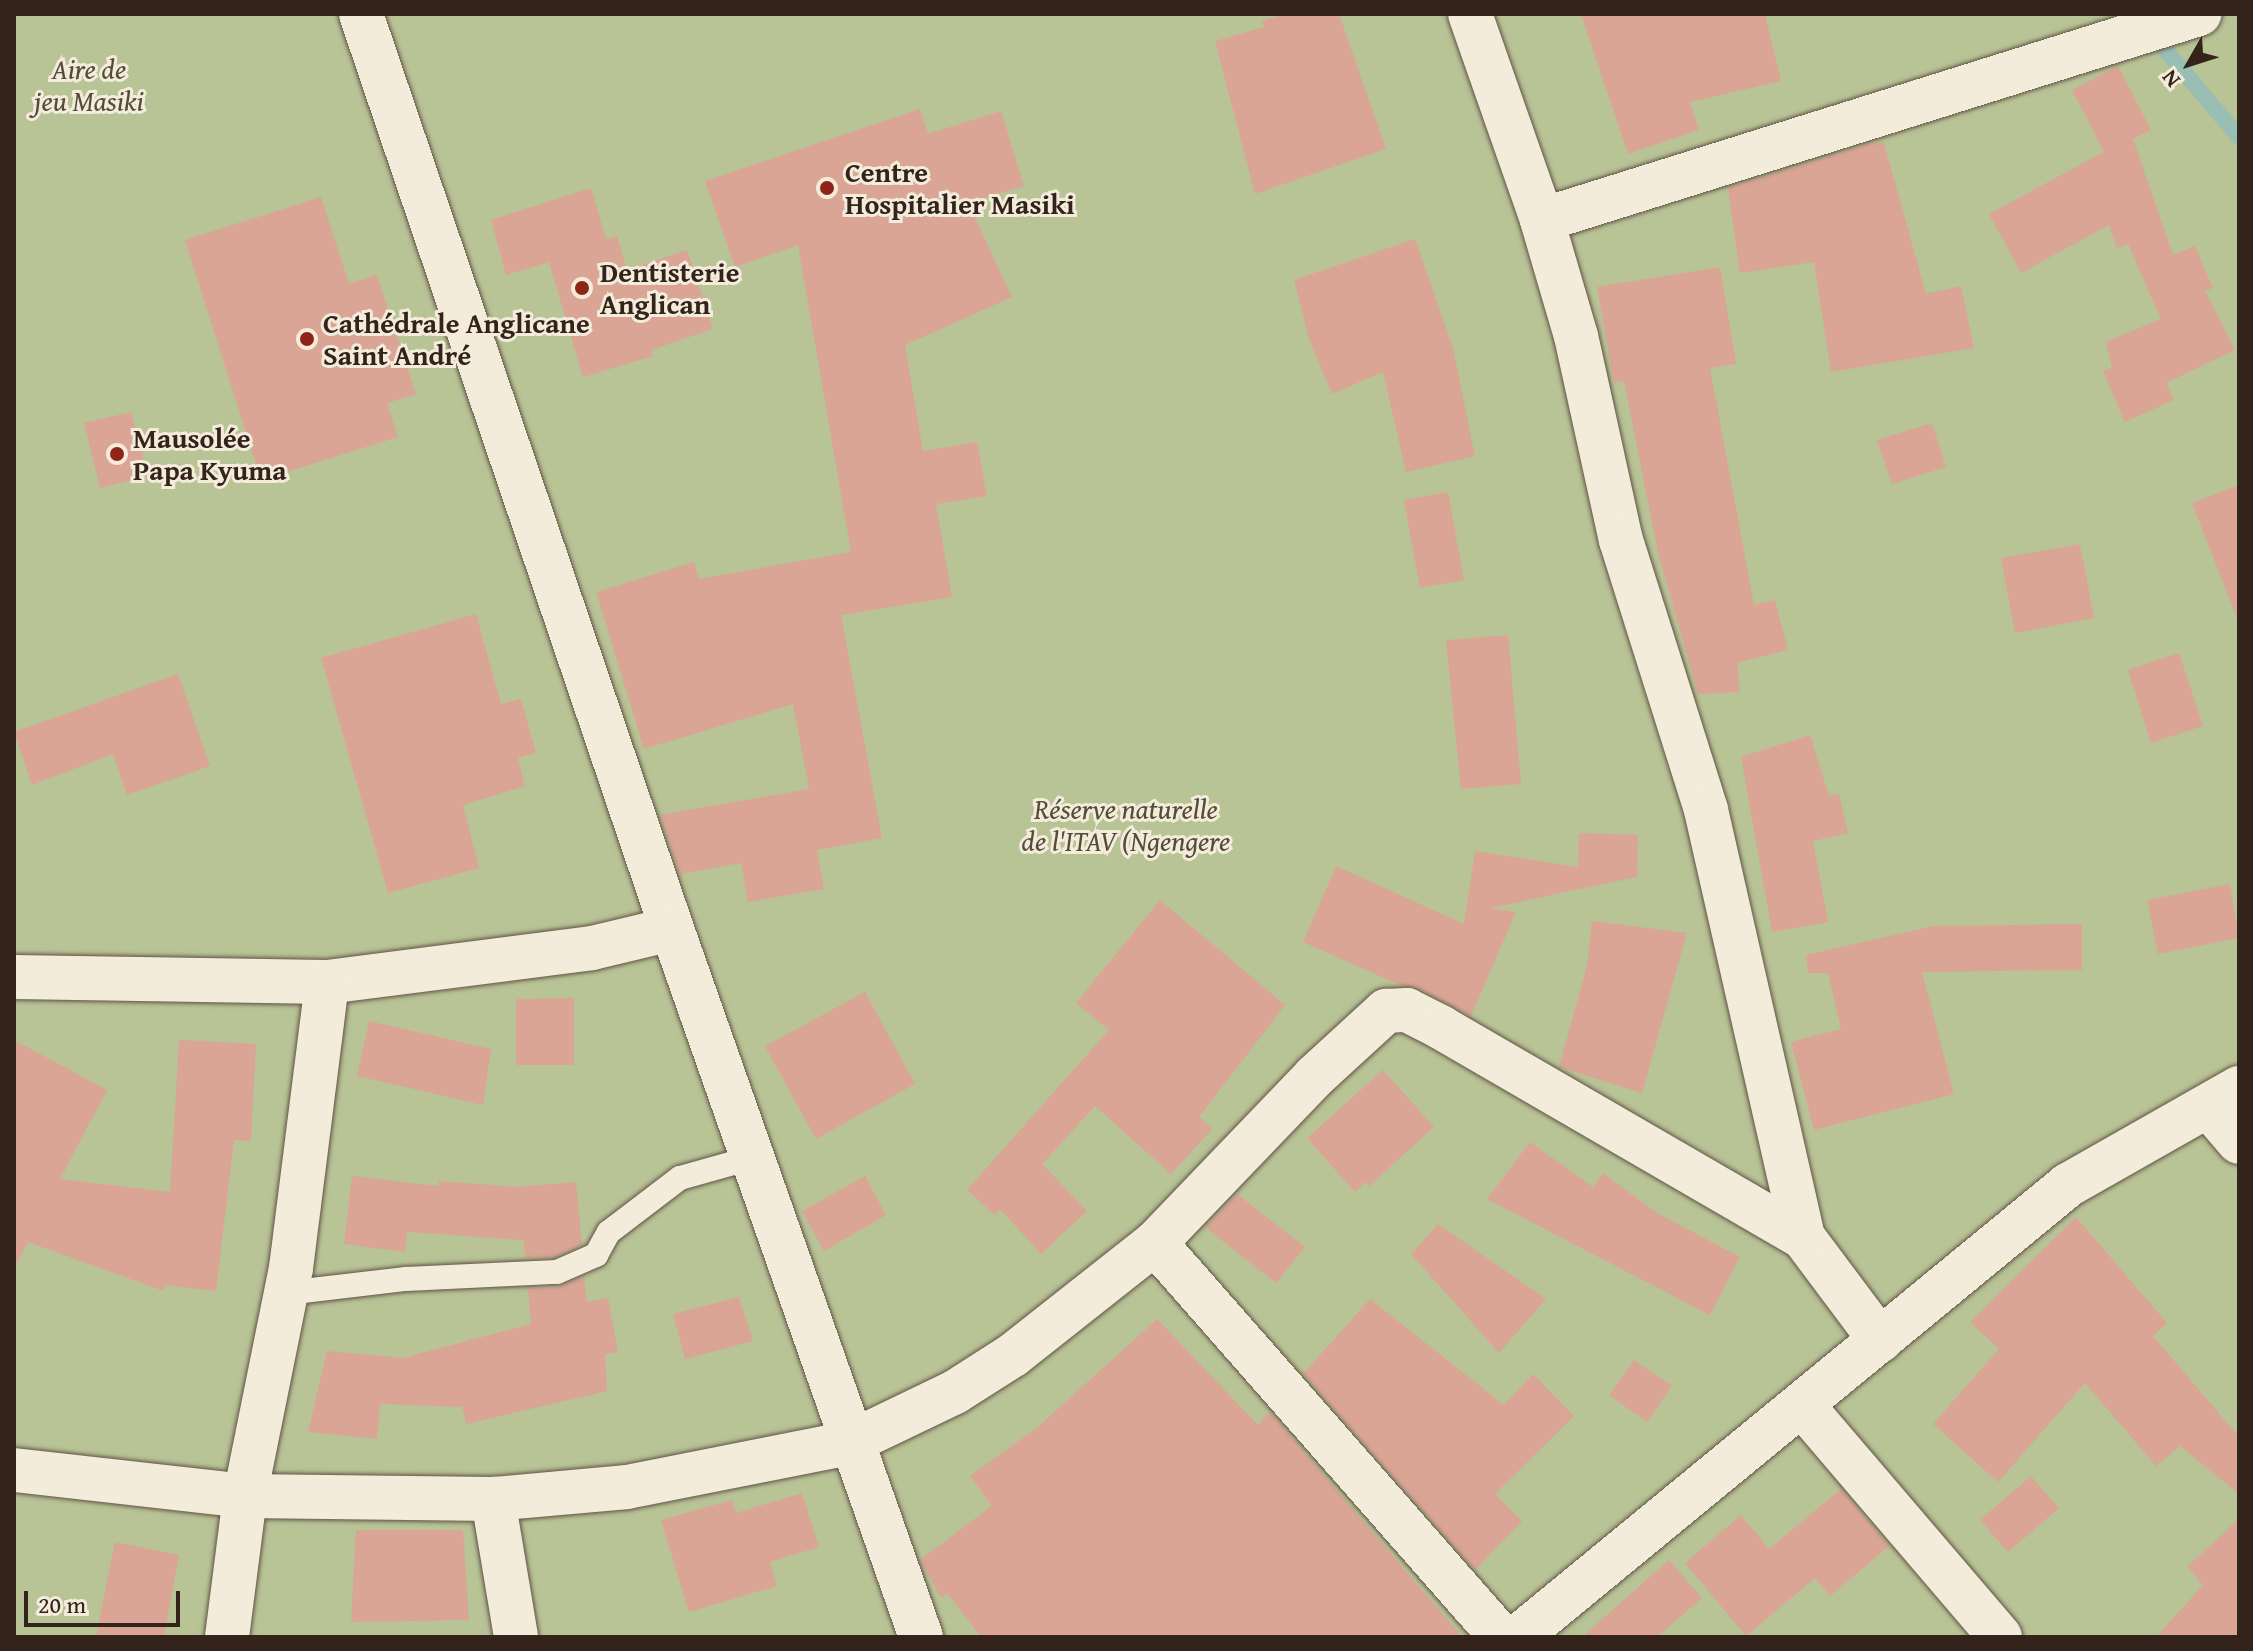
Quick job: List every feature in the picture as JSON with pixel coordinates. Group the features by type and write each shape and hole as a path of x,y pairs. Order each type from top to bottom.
{"street":[{"path":"361,14 849,1443 921,1637"},
{"path":"1470,14 1542,220 1576,336 1621,540 1706,810 1803,1237"},
{"path":"1542,220 2199,14"},
{"path":"14,977 327,982 592,948 672,929"},
{"path":"227,1637 245,1496 286,1293 327,982"},
{"path":"14,1470 245,1496 493,1499 627,1487 849,1443 906,1418 1013,1355 1155,1243 1366,1024 1386,1011 1407,1010 1803,1237 1880,1340"},
{"path":"1518,1637 2068,1185 2224,1098 2239,1142"},
{"path":"1155,1243 1501,1637"},
{"path":"1802,1405 2000,1637"},
{"path":"493,1499 516,1637"}],"lane":[{"path":"286,1293 406,1279 557,1272 596,1255 609,1232 680,1178 751,1158"}],"green space":[{"name":"Réserve naturelle de l'ITAV (Ngengere","path":"14,14 2239,14 2239,1637 14,1637"}],"building":[{"path":"1284,14 1339,14 1386,149 1255,194 1215,41 1264,27 1262,21"},
{"path":"1581,14 1765,14 1781,81 1690,102 1699,130 1628,154"},
{"path":"2118,66 2151,130 2133,139 2173,255 2195,246 2213,288 2205,291 2235,350 2166,383 2174,400 2125,422 2103,371 2112,368 2106,342 2161,319 2128,244 2117,248 2109,225 2021,273 1989,214 2104,152 2072,90"},
{"path":"920,109 928,134 1001,111 1024,186 968,203 1012,297 905,345 923,451 977,442 987,496 936,504 952,597 841,615 882,838 817,850 824,889 748,902 741,863 680,874 660,815 809,789 793,704 644,749 596,592 694,562 699,579 851,552 798,245 735,267 705,181"},
{"path":"1871,143 1884,143 1926,294 1961,286 1974,348 1831,372 1814,262 1740,273 1728,188"},
{"path":"591,188 606,239 617,236 627,270 687,250 713,329 651,350 653,356 583,377 549,262 506,275 491,220"},
{"name":"Cathédrale Anglicane Saint André","path":"321,197 349,284 377,275 416,394 387,403 398,437 261,480 185,240"},
{"path":"1415,239 1453,348 1475,456 1406,472 1383,372 1332,394 1309,339 1294,280"},
{"path":"1720,267 1736,364 1710,368 1754,605 1775,600 1788,650 1737,663 1740,692 1698,694 1658,553 1624,381 1614,383 1597,287"},
{"path":"131,412 148,476 100,488 84,423"},
{"path":"1932,423 1946,467 1892,484 1877,440"},
{"path":"2239,485 2239,615 2236,616 2192,503"},
{"path":"1448,492 1464,580 1420,588 1404,500"},
{"path":"2080,544 2094,618 2015,633 2001,558"},
{"path":"476,614 501,704 521,699 536,753 518,758 525,786 463,805 479,868 388,893 321,658"},
{"path":"1508,635 1521,784 1461,789 1446,640"},
{"path":"2179,653 2203,726 2151,743 2128,670"},
{"path":"178,674 210,766 127,795 113,754 32,785 14,732"},
{"path":"1810,735 1829,796 1839,794 1848,833 1813,841 1828,922 1772,932 1741,757"},
{"path":"1579,833 1638,835 1637,877 1490,908 1516,912 1471,1016 1418,988 1400,985 1303,942 1336,866 1464,924 1475,851 1578,867"},
{"path":"2230,884 2239,938 2158,954 2147,900"},
{"path":"1160,900 1285,1005 1199,1117 1212,1129 1171,1174 1095,1106 1042,1164 1087,1211 1041,1254 1000,1209 995,1215 967,1190 1109,1030 1076,1003"},
{"path":"1592,921 1687,933 1642,1093 1559,1067 1587,966"},
{"path":"2082,924 2082,970 1922,972 1954,1094 1814,1130 1791,1042 1841,1029 1828,973 1808,973 1806,955 1933,926"},
{"path":"865,992 915,1084 816,1139 765,1046"},
{"path":"574,998 574,1065 516,1065 516,999"},
{"path":"369,1021 491,1049 483,1105 357,1076"},
{"path":"14,1040 107,1090 60,1179 170,1192 179,1040 256,1044 251,1141 234,1140 216,1291 165,1285 164,1291 28,1242 14,1268"},
{"path":"1383,1070 1434,1127 1369,1186 1365,1182 1355,1192 1307,1138"},
{"path":"1530,1142 1593,1187 1603,1173 1657,1213 1740,1257 1710,1315 1487,1199"},
{"path":"352,1176 438,1186 439,1181 517,1187 576,1182 582,1245 554,1257 525,1258 524,1240 407,1232 405,1252 344,1244"},
{"path":"865,1176 886,1215 824,1251 802,1211"},
{"path":"1237,1194 1305,1247 1276,1283 1205,1227"},
{"path":"2076,1217 2167,1323 2153,1336 2239,1437 2239,1494 2180,1446 2156,1466 2085,1383 1998,1482 1933,1424 1999,1349 1970,1322"},
{"path":"1438,1224 1546,1299 1499,1353 1411,1254"},
{"path":"584,1276 587,1302 608,1298 618,1352 605,1354 607,1391 466,1424 462,1407 380,1404 377,1439 308,1432 327,1351 403,1358 531,1324 528,1288 558,1287"},
{"path":"739,1297 753,1341 685,1359 673,1314"},
{"path":"1370,1299 1504,1405 1533,1374 1574,1416 1495,1494 1522,1521 1475,1570 1303,1374"},
{"path":"1157,1319 1258,1425 1270,1412 1462,1637 981,1637 947,1593 941,1598 920,1560 992,1506 970,1476 1039,1426"},
{"path":"1634,1360 1672,1386 1647,1422 1609,1395"},
{"path":"2031,1476 2059,1508 2008,1552 1980,1520"},
{"path":"1841,1489 1889,1546 1830,1596 1815,1578 1746,1636 1685,1563 1741,1515 1769,1549"},
{"path":"802,1493 819,1547 770,1562 777,1586 689,1612 661,1520 732,1500 736,1513"},
{"path":"2239,1519 2239,1637 2156,1637 2203,1585 2187,1567"},
{"path":"356,1530 463,1530 469,1620 351,1622"},
{"path":"115,1542 179,1555 164,1637 96,1637"},
{"path":"1669,1560 1702,1598 1657,1637 1582,1637"}],"waterway":[{"path":"2151,33 2239,137"}],"place":[{"name":"Centre Hospitalier Masiki","path":"827,188"},
{"name":"Dentisterie Anglican","path":"582,288"},
{"name":"Cathédrale Anglicane Saint André","path":"307,339"},
{"name":"Mausolée Papa Kyuma","path":"117,454"}],"park label":[{"name":"Aire de jeu Masiki","path":"89,85"}]}
